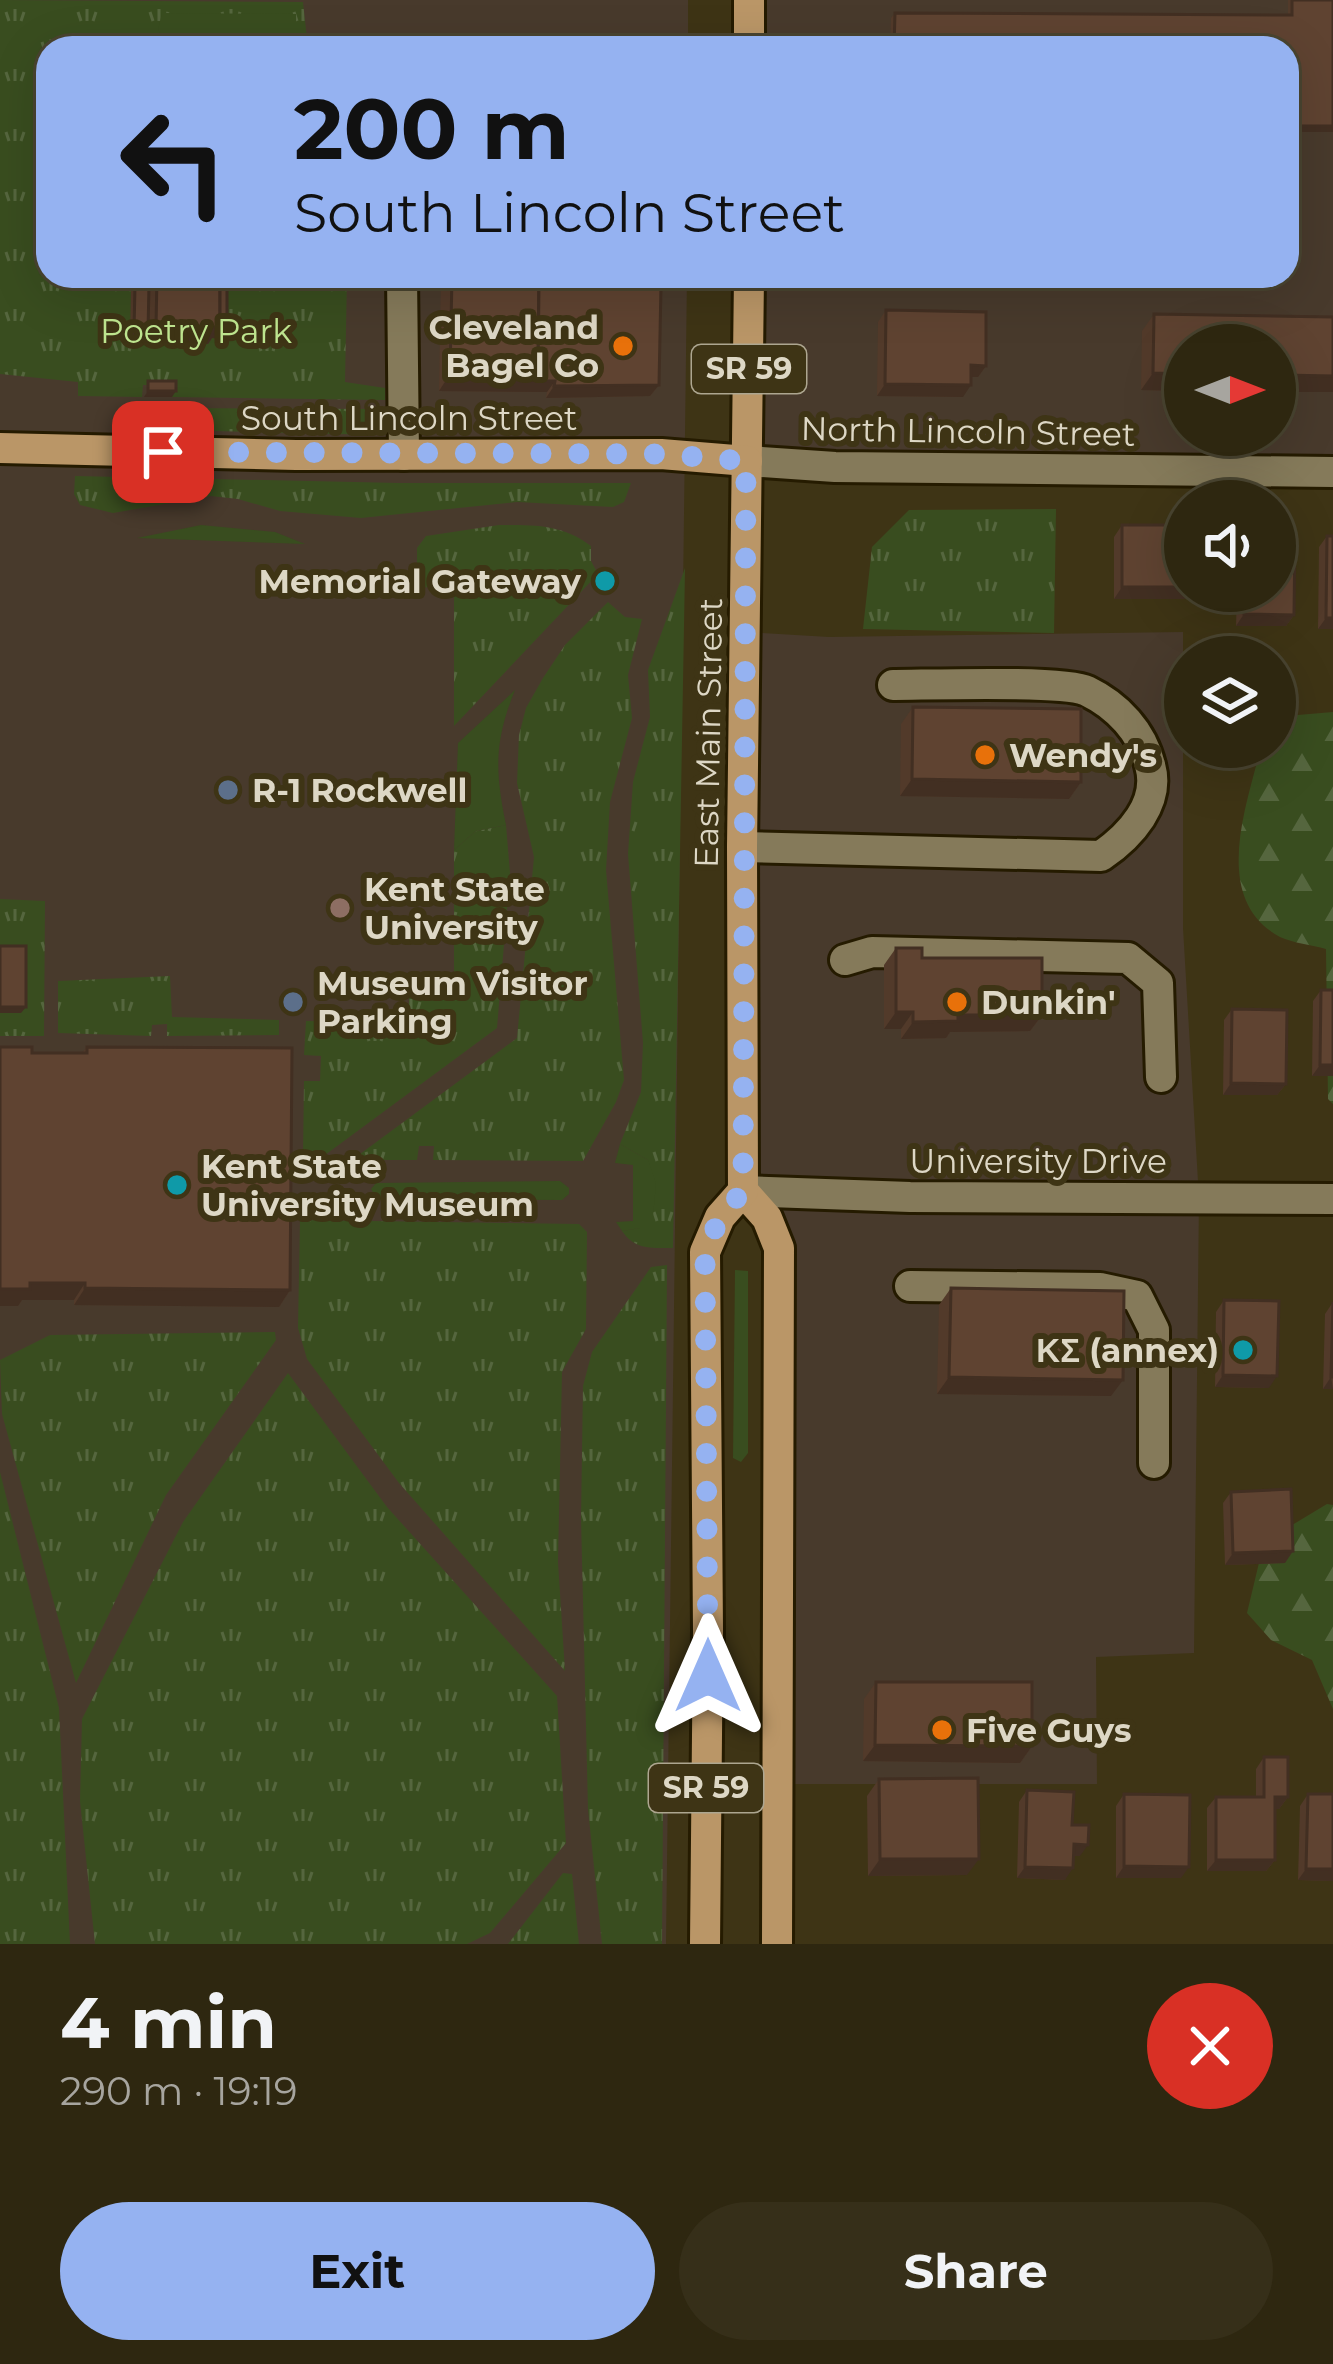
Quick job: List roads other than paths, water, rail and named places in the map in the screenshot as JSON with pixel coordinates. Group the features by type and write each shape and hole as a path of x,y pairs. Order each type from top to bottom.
{"main road":[{"path":"748,0 748,36"},
{"name":"East Main Street","path":"743,1191 749,288"},
{"name":"South Lincoln Street","path":"0,448 662,454 746,461"},
{"name":"SR 59","path":"705,1944 705,1252 720,1217 743,1191 767,1218 779,1248 777,1944"}],"street":[{"path":"402,288 404,455"},
{"name":"North Lincoln Street","path":"746,461 835,467 1333,472"},
{"path":"742,848 1101,856 1138,824 1153,776 1144,742 1118,711 1083,688 893,685"},
{"path":"844,960 872,952 1128,958 1158,983 1162,1077"},
{"name":"University Drive","path":"743,1191 910,1197 1333,1199"},
{"path":"910,1286 1100,1288 1138,1296 1154,1330 1154,1463"}],"place":[{"name":"Cleveland Bagel Co","path":"623,346"},
{"name":"Memorial Gateway","path":"605,581"},
{"name":"Wendy's","path":"985,755"},
{"name":"R-1 Rockwell","path":"228,790"},
{"name":"Kent State University","path":"340,908"},
{"name":"Museum Visitor Parking","path":"293,1002"},
{"name":"Dunkin'","path":"957,1002"},
{"name":"Kent State University Museum","path":"177,1185"},
{"name":"ΚΣ (annex)","path":"1243,1350"},
{"name":"Five Guys","path":"942,1730"}],"park label":[{"name":"Poetry Park","path":"196,331"}]}
